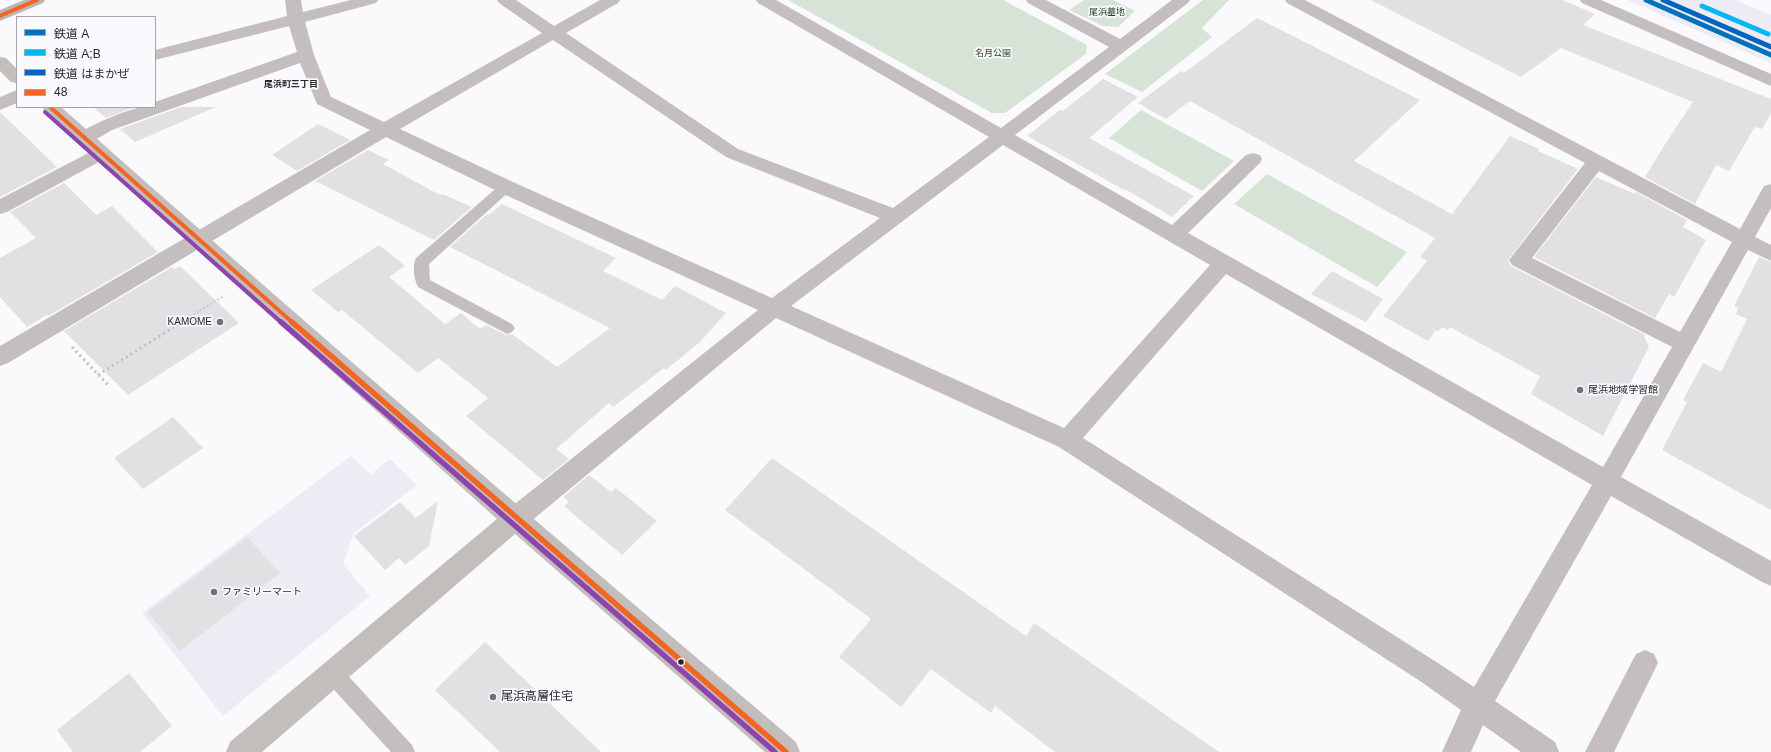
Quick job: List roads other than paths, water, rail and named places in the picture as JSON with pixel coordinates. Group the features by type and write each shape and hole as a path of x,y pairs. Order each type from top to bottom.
{"main road":[{"path":"0,16 37,0"}],"street":[{"path":"293,0 296,20 306,55 323,100 327,103 506,187 1067,440 1478,705 1545,752"},
{"path":"156,55 370,0"},
{"path":"505,0 555,32 732,153 895,216"},
{"path":"0,357 385,129 612,0"},
{"path":"764,0 1771,574"},
{"path":"1034,0 1121,46"},
{"path":"240,752 515,519 774,308 1182,0"},
{"path":"1293,0 1771,254"},
{"path":"1588,0 1771,81"},
{"path":"84,138 106,126 306,55"},
{"path":"0,62 16,77"},
{"path":"0,104 16,96"},
{"path":"51,108 198,240 515,519 786,752"},
{"path":"0,207 102,154"},
{"path":"1175,234 1253,159"},
{"path":"1597,162 1519,260 1685,344"},
{"path":"1456,752 1478,705 1771,191"},
{"path":"1067,440 1224,262"},
{"path":"1599,752 1645,663"}],"lane":[{"path":"506,187 421,262 423,283 507,328"},
{"path":"332,674 405,752"}],"rail line":[{"name":"A","path":"1646,0 1771,55"},
{"name":"はまかぜ","path":"1663,0 1771,47"},
{"name":"A;B","path":"1702,6 1768,34"}],"place":[{"name":"KAMOME","path":"220,322"},
{"name":"尾浜地域学習館","path":"1580,390"},
{"name":"ファミリーマート","path":"214,592"},
{"name":"尾浜高層住宅","path":"493,697"}],"district":[{"name":"尾浜町三丁目","path":"291,85"}],"park label":[{"name":"尾浜墓地","path":"1107,13"},
{"name":"名月公園","path":"993,54"}]}
